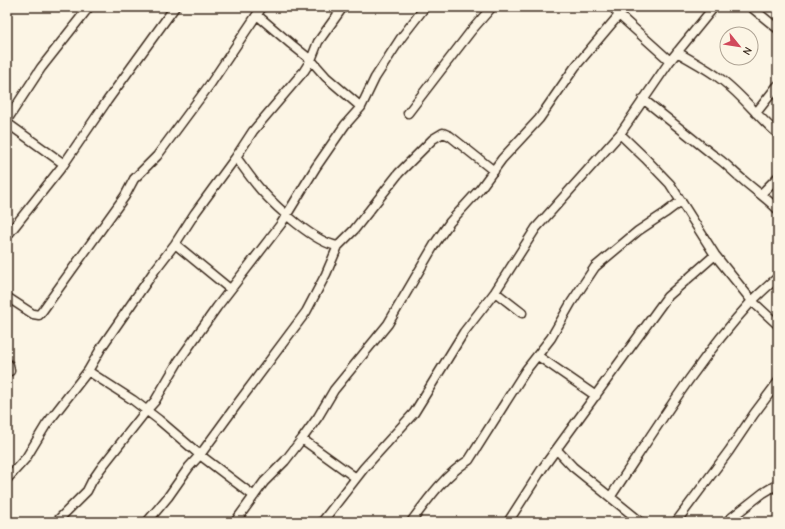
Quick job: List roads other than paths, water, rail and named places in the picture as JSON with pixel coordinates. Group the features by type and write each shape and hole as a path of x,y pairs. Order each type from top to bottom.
{"street":[{"path":"7,120 41,68 89,7"},
{"path":"7,236 64,164 107,101 175,7"},
{"path":"7,297 33,314 39,315 125,196 134,179 157,156 211,83 262,7"},
{"path":"7,479 26,458 46,425 88,371 103,345 253,131 296,82 311,60 318,42 343,7"},
{"path":"56,522 87,491 95,477 146,410 155,401 178,362 230,289 270,240 345,125 361,107 379,72 401,38 425,7"},
{"path":"408,113 471,31 492,7"},
{"path":"613,7 619,15 670,61"},
{"path":"322,522 356,478 414,413 464,332 494,292 543,219 620,134 670,61 714,7"},
{"path":"751,7 778,29"},
{"path":"258,15 311,60 326,77 361,107"},
{"path":"235,522 264,482 285,461 318,417 334,390 388,324 446,227 480,189 502,159 539,119 575,67 619,15"},
{"path":"677,52 722,80 778,134"},
{"path":"756,113 778,85"},
{"path":"643,99 713,155 721,159 778,210"},
{"path":"7,123 64,164"},
{"path":"147,522 200,455 306,312 326,274 338,246 358,225 399,173 433,139 443,134 450,136 494,171"},
{"path":"620,134 660,172 670,184 715,255 752,301 778,325"},
{"path":"236,157 260,189 287,215 321,241 330,245 338,246"},
{"path":"761,194 778,177"},
{"path":"411,522 430,497 457,467 469,460 510,394 551,338 571,303 595,267 638,231 681,201"},
{"path":"175,244 230,289"},
{"path":"508,522 533,482 667,297 715,255"},
{"path":"611,496 697,368 752,301 778,277"},
{"path":"494,292 522,313"},
{"path":"538,356 596,396"},
{"path":"88,371 133,400 200,455 254,496"},
{"path":"676,522 778,382"},
{"path":"302,438 356,478"},
{"path":"556,450 573,467 611,496 641,522"},
{"path":"726,522 763,493 778,484"}]}
